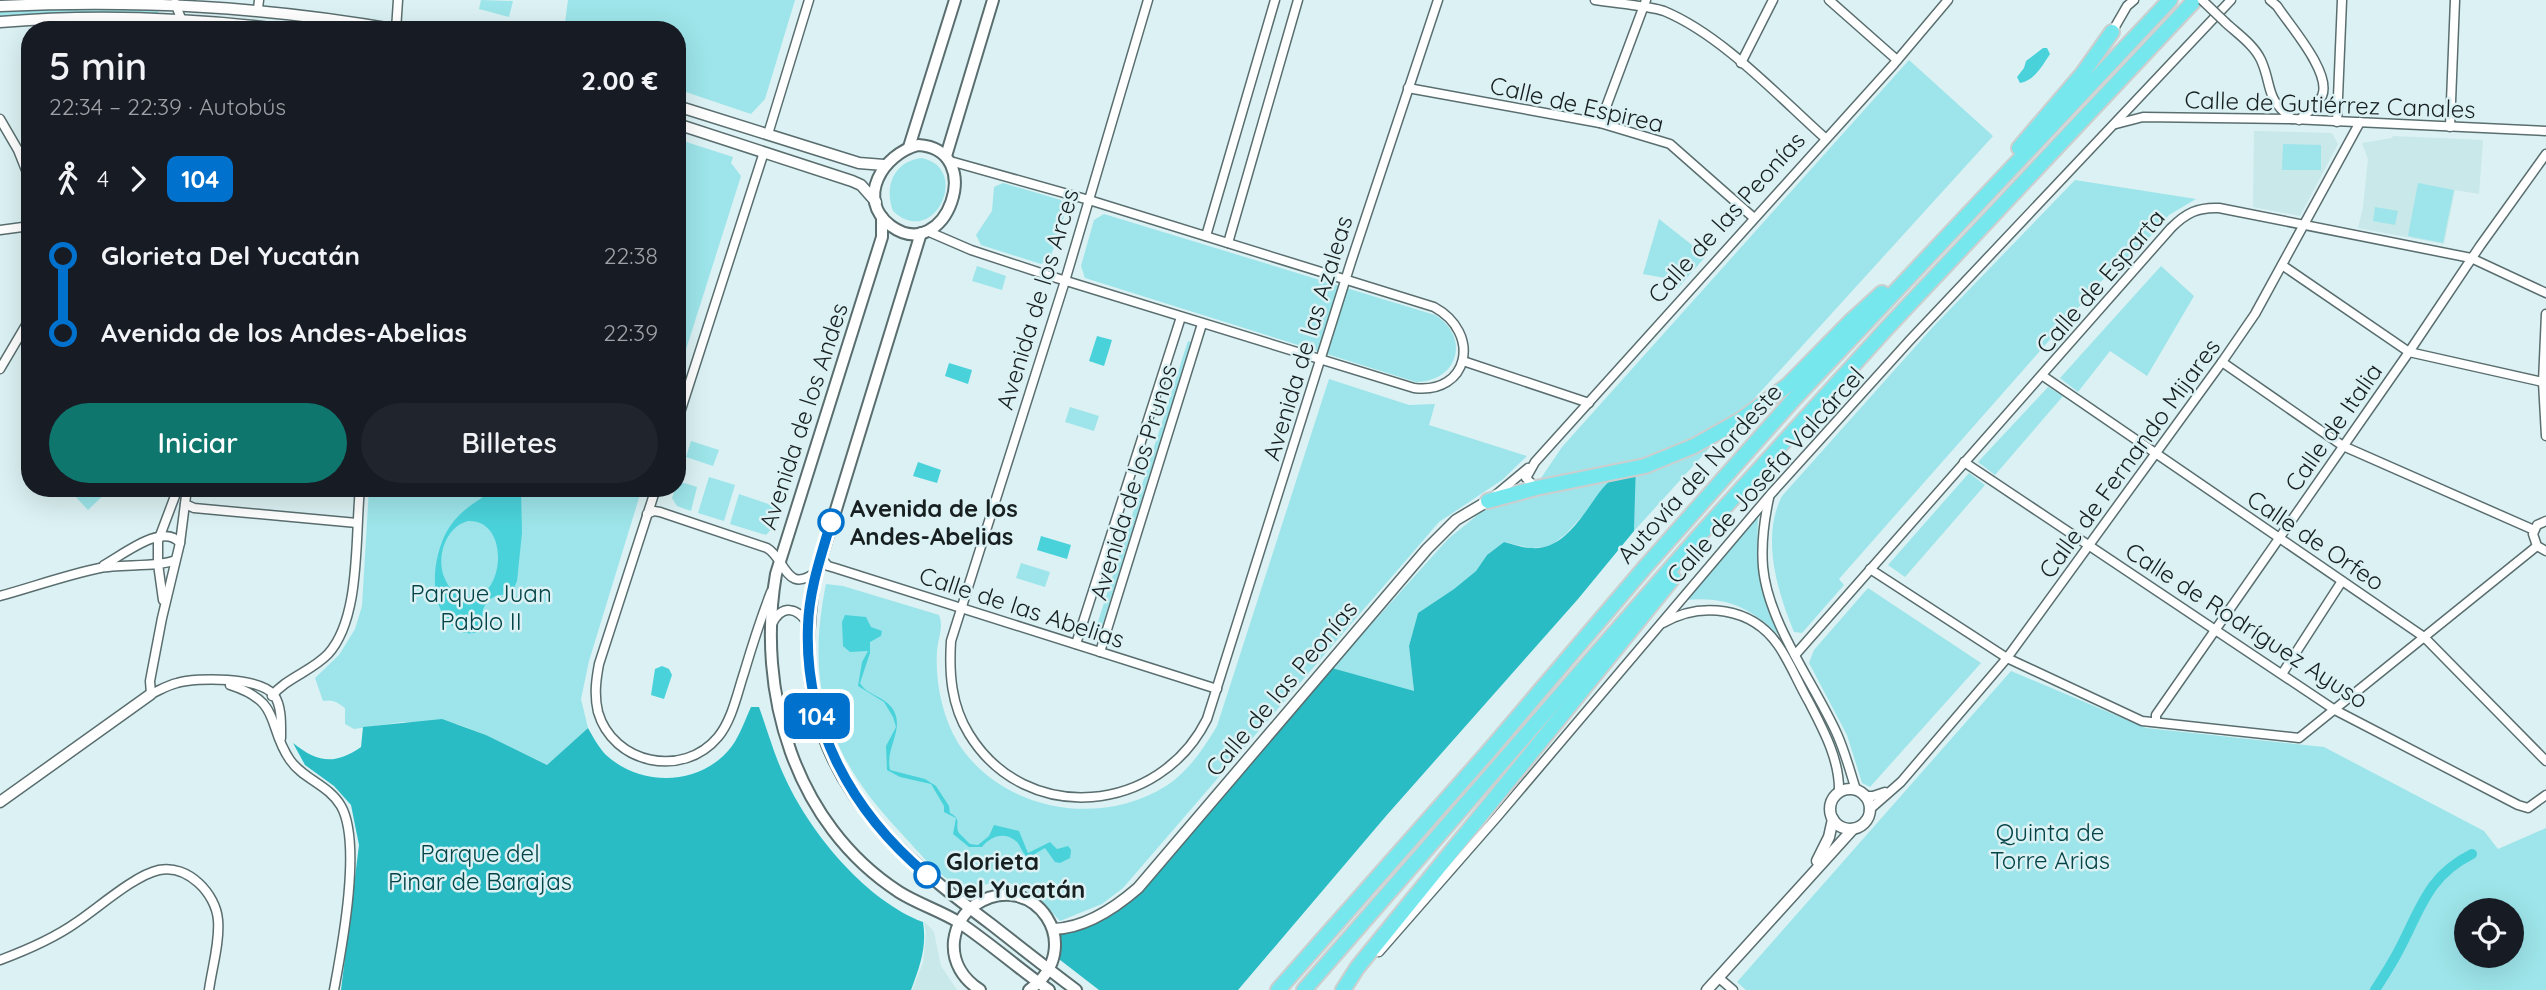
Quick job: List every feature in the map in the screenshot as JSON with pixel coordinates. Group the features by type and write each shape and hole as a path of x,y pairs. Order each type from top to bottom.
{"highway":[{"name":"Autovía del Nordeste","path":"1278,990 1794,399 2170,0"},
{"name":"Autovía del Nordeste","path":"1304,990 1697,538 1886,329 2195,0"},
{"path":"1975,206 2032,130 2083,73 2112,32"},
{"path":"1488,501 1536,488 1645,466 1694,446 1742,419 1788,385 1850,322 1956,226"},
{"path":"1344,990 1357,968 1675,576 1697,538"}],"main road":[{"path":"909,147 955,0"},
{"path":"948,158 929,145 909,147 892,157 884,165 877,182 876,202 882,217 895,228 911,233 924,232 944,217 954,194 954,178 948,158 993,0"},
{"name":"Avenida de los Andes","path":"882,217 882,236 779,558 770,630 774,688 780,720 804,785 825,819 855,855 899,892 959,923"},
{"path":"924,232 820,557 808,624 809,674 815,708 824,737 843,778 869,816 916,866 1076,990"},
{"path":"980,990 968,981 955,958 954,945 959,923 970,908 984,899 1000,894 1033,902 1046,914 1054,929 1055,956 1050,969 1039,983 1029,990"},
{"path":"959,923 1049,990"}],"street":[{"path":"397,21 398,0"},
{"path":"686,394 764,152 809,0"},
{"name":"Avenida de los Arces","path":"1148,0 1065,281 960,608 951,640 952,687 961,718 977,746 996,765 1021,783 1044,792 1088,798 1127,790 1153,779 1180,758 1200,733 1217,689"},
{"path":"1206,236 1275,0"},
{"path":"1228,243 1298,0"},
{"name":"Avenida de las Azaleas","path":"1217,689 1346,279 1438,0"},
{"path":"1595,0 1644,4 1691,24 1741,63 1825,138"},
{"path":"1741,63 1773,0"},
{"path":"1829,0 1897,60"},
{"name":"Calle de las Peonías","path":"1054,929 1092,918 1138,888 1427,549 1456,520 1488,501 1535,462 1948,0"},
{"path":"2112,32 2127,6 2134,0"},
{"path":"2202,0 2255,50 2262,62 2271,97 2279,109 2295,119 2321,97 2325,84 2320,69 2277,6 2270,0"},
{"path":"2337,122 2342,0"},
{"path":"2450,127 2455,0"},
{"path":"0,6 107,1 258,5 347,21"},
{"name":"Calle de Josefa Valcárcel","path":"1344,990 1489,827 1770,495 1910,340 2231,1"},
{"path":"175,3 180,21"},
{"path":"1600,124 1644,4"},
{"path":"0,22 21,21"},
{"path":"24,21 103,21"},
{"name":"Calle de Espirea","path":"1408,88 1600,124 1670,145 1754,218"},
{"path":"686,109 859,163 884,165"},
{"name":"Calle de Gutiérrez Canales","path":"2113,125 2143,117 2295,119 2546,131"},
{"path":"0,119 21,158"},
{"name":"Calle de Fernando Mijares","path":"1869,810 1892,790 2007,658 2222,362 2255,314 2360,122"},
{"path":"686,127 853,181 876,202"},
{"name":"Calle de Italia","path":"2156,722 2156,715 2214,630 2546,154"},
{"path":"924,232 1065,281 1414,388 1427,390 1448,381 1462,361 1464,340 1456,324 1446,313 1434,307 948,158"},
{"name":"Calle de Esparta","path":"1795,655 2182,216 2194,210 2219,208 2471,258 2546,293"},
{"path":"0,230 21,227"},
{"path":"2282,265 2409,352 2543,382"},
{"path":"2546,314 2543,382 2546,436"},
{"name":"Avenida de los Prunos","path":"1076,644 1181,317"},
{"name":"Avenida de los Prunos","path":"1100,652 1202,324"},
{"path":"0,369 21,333"},
{"path":"1462,361 1589,403"},
{"path":"2222,362 2343,446 2534,530"},
{"name":"Calle de Orfeo","path":"2043,376 2424,637 2546,761"},
{"path":"1535,462 1526,478 1536,488"},
{"name":"Calle de Rodríguez Ayuso","path":"1964,462 2335,709 2518,806 2528,808 2546,794"},
{"path":"1707,990 1808,877 1853,829 1864,822 1869,810 1837,733 1795,655 1771,599 1763,570 1762,538 1770,495"},
{"path":"162,618 163,597 158,564 160,535 175,497"},
{"path":"151,694 150,681 180,543 186,497"},
{"path":"268,709 273,694 322,660 339,640 345,628 352,601 359,497"},
{"path":"653,497 595,685 596,702 603,723 616,741 627,750 652,761 680,760 697,754 719,736 727,724 774,586"},
{"path":"185,504 194,508 357,523"},
{"path":"647,514 660,512 760,545 773,551 783,569 792,578 803,579 817,571"},
{"path":"2546,521 2541,522 2534,530 2533,538 2537,546 2546,551"},
{"path":"99,568 160,535 173,537 180,543"},
{"path":"1870,569 2007,658 2142,721 2299,738 2537,546"},
{"name":"Calle de las Abelias","path":"820,557 828,566 1217,689"},
{"path":"0,596 99,568 131,564 168,564 175,561"},
{"path":"2282,674 2342,581"},
{"path":"770,630 778,615 790,609 798,611 808,624"},
{"path":"1658,626 1689,611 1717,610 1746,618 1769,634 1788,662 1822,727 1840,781 1839,792 1831,804 1833,819 1824,850 1808,877"},
{"path":"214,681 246,690 265,704 288,758 333,795 341,806 347,824 348,892 334,990"},
{"path":"0,802 151,694 177,683 214,681 264,687 273,694 281,719 281,738"},
{"path":"1839,792 1873,796 1892,790"},
{"path":"1833,819 1842,827 1853,829"},
{"path":"0,960 53,938 143,877 160,870 175,871 207,890 216,904 219,922 209,990"},
{"path":"1718,978 1733,990"}],"shaded area":[{"path":"2043,48 2047,48 2050,54 2034,76 2020,83 2017,77 2026,61"},
{"path":"2254,131 2332,133 2338,144 2300,216 2253,207"},
{"path":"2393,136 2483,140 2479,194 2455,190 2444,244 2358,228 2368,159 2362,143"},
{"path":"1097,336 1112,340 1104,366 1089,361"},
{"path":"949,363 972,370 968,384 945,376"},
{"path":"918,462 941,470 937,483 913,476"},
{"path":"483,497 521,497 522,533 517,581 511,595 503,594 486,603 482,615 486,629 474,633 459,631 446,619 436,595 436,568 442,542 452,523 463,511","holes":["468,521 482,524 492,533 497,547 495,577 488,589 478,597 460,596 448,585 441,566 445,542 454,529"]},
{"path":"1041,536 1071,545 1067,559 1037,550"},
{"path":"845,615 866,617 871,627 882,631 881,636 870,642 870,653 860,683 867,691 891,706 894,711 897,726 890,754 890,770 925,779 936,786 949,806 950,813 956,818 944,812 944,806 931,784 900,777 887,770 886,746 896,727 893,717 884,702 858,686 862,662 868,651 850,652 843,646 842,622"},
{"path":"662,666 669,669 672,675 664,699 651,695 655,669"},
{"path":"956,818 959,833 970,844 978,845 989,836 994,825 1019,831 1028,853 1050,842 1057,849 1068,846 1071,850 1070,858 1060,863 1055,862 1045,848 1026,856 1017,842 1003,836 990,840 982,847 969,847 953,834"},
{"path":"924,921 934,932 941,966 957,990 912,990 923,963 926,933"}],"green space":[{"path":"481,0 513,1 509,17 479,9"},
{"path":"568,0 795,0 765,99 751,114 686,92 686,21 565,21"},
{"path":"54,7 159,8 158,14 53,13 0,16 0,10"},
{"path":"1909,60 1993,136 1634,531 1635,462 1603,488 1593,504 1566,534 1549,547 1531,548 1504,542 1487,555 1476,571 1418,613 1409,646 1414,692 1332,668 1448,539 1480,513 1539,481 1562,447"},
{"path":"686,142 733,157 731,163 741,176 686,350"},
{"path":"2283,144 2321,145 2321,170 2282,170"},
{"path":"921,158 936,164 944,176 945,189 942,202 933,214 922,220 908,220 893,211 890,202 891,185 897,170 911,160"},
{"path":"2075,180 2196,199 2169,215 2120,271 2113,268 1839,579 1844,585 1802,633 1794,632 1777,582 1772,546 1776,512 1782,496 1932,328"},
{"path":"1003,183 1061,200 1066,210 1050,259 1041,264 981,245 976,235 992,211 994,187"},
{"path":"2418,183 2454,190 2443,243 2408,236"},
{"path":"2375,207 2398,211 2395,225 2373,221"},
{"path":"1104,214 1435,315 1446,324 1453,335 1455,357 1442,375 1416,382 1085,278 1081,266 1094,220"},
{"path":"1659,219 1706,256 1678,288 1665,278 1643,274"},
{"path":"977,266 1006,276 1002,290 972,281"},
{"path":"2161,266 2194,296 2147,376 2110,351 2078,392 2060,378"},
{"path":"1188,341 1191,342 1100,633 1095,631"},
{"path":"1329,379 1409,405 1435,404 1429,425 1527,456 1502,480 1439,522 1123,888 1102,904 1060,921 1035,896 1020,887 1003,883 964,885 945,877 918,852 876,804 840,748 828,718 821,688 820,621 826,584 843,586 939,615 941,628 937,674 948,721 958,743 977,766 1000,784 1025,798 1053,806 1082,809 1111,807 1140,799 1166,786 1181,774 1201,751 1217,726"},
{"path":"2048,387 2063,396 1995,475 1978,462"},
{"path":"1070,407 1099,416 1094,431 1065,422"},
{"path":"691,441 719,450 713,466 686,457"},
{"path":"1636,461 1634,531 1238,990 1099,990 1055,956 1060,935 1120,909 1140,892 1332,668 1414,691 1409,646 1418,613 1476,571 1487,555 1504,542 1528,548 1543,547 1564,537 1606,485"},
{"path":"1969,473 1985,485 1905,577 1888,565"},
{"path":"709,477 735,485 724,521 698,513"},
{"path":"686,484 697,487 691,511 677,506 672,498 686,497"},
{"path":"739,494 780,508 775,525 766,535 730,524"},
{"path":"76,497 102,497 88,510"},
{"name":"Parque Juan Pablo II","path":"368,497 639,497 589,661 581,699 588,728 547,765 457,724 403,722 354,729 345,724 345,708 330,700 323,701 315,678 339,655 355,629 362,606"},
{"path":"1758,517 1759,566 1770,607 1783,639 1760,619 1738,606 1714,600 1684,600"},
{"path":"1021,563 1050,572 1045,587 1016,578"},
{"path":"1868,588 1981,663 1870,787 1862,783 1847,735 1809,663 1814,650"},
{"name":"Quinta de Torre Arias","path":"2011,671 2146,728 2324,747 2484,831 2498,849 2546,828 2546,990 1746,990 1737,982"},
{"name":"Parque del Pinar de Barajas","path":"751,707 759,707 787,782 826,844 843,864 882,899 923,922 920,965 911,990 341,990 359,845 351,805 334,786 305,765 293,743 311,755 335,759 361,747 363,727 442,719 486,735 547,765 588,728 603,752 621,766 637,773 671,778 705,769 719,759 735,742"}],"waterway":[{"path":"2375,990 2427,894 2445,872 2472,854"}],"bus line":[{"name":"104","path":"831,522 814,581 808,624 809,674 815,708 824,737 843,778 869,816 927,875"}],"place":[{"name":"Avenida de los Andes-Abelias","path":"831,522"},
{"name":"Glorieta Del Yucatán","path":"927,875"}]}
